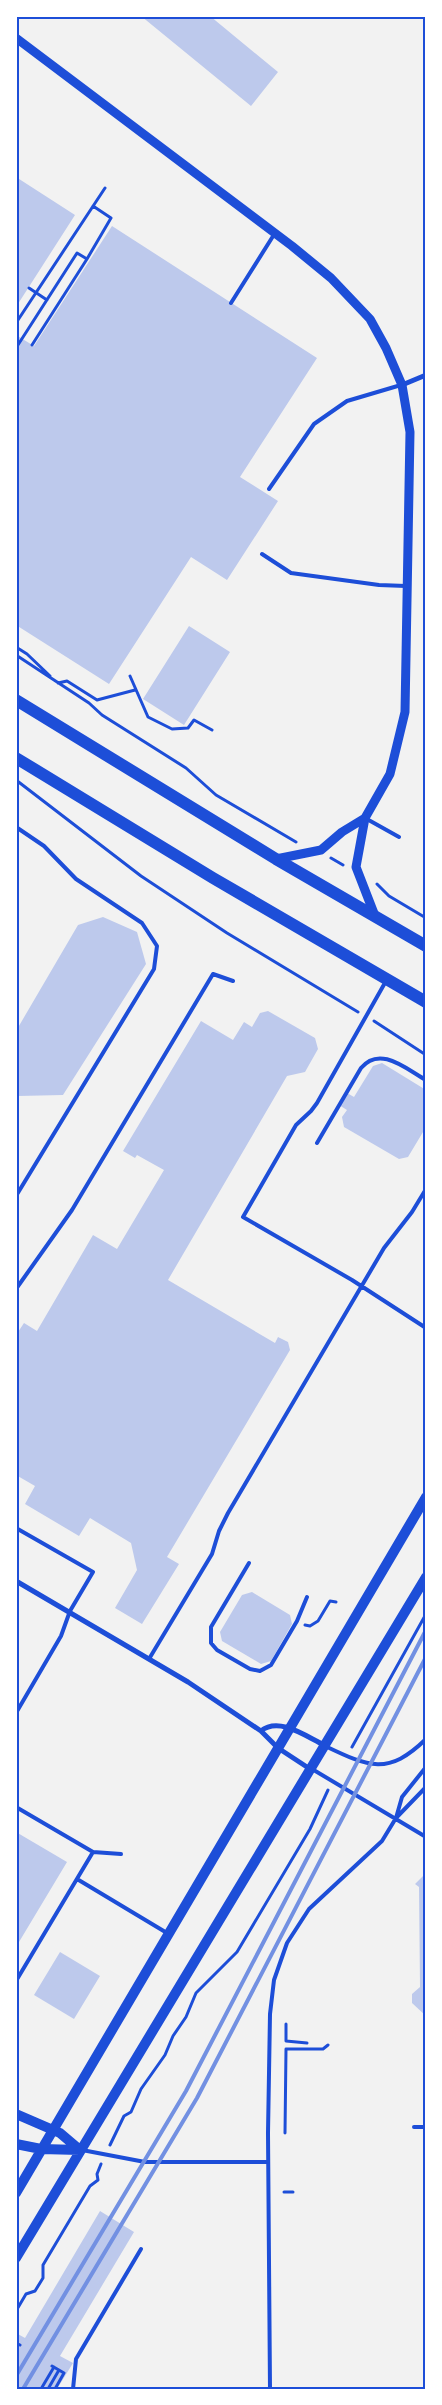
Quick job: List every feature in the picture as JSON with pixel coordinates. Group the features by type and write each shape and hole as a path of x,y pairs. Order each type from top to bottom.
{"main road":[{"path":"16,700 276,859 426,946"},
{"path":"16,758 213,878 426,1002"},
{"path":"16,2193 426,1497"},
{"path":"16,2258 426,1577"},
{"path":"16,2114 66,2137 80,2150"},
{"path":"16,2144 41,2149 80,2150"}],"street":[{"path":"16,38 275,233 331,278 370,319 386,348 402,385 408,417 411,452 407,693 402,732 390,774 365,818 356,867 375,916"},
{"path":"402,385 426,374"},
{"path":"276,859 321,850 342,832 365,818"},
{"path":"16,1581 149,1658 261,1731 278,1748 310,1769"},
{"path":"261,1731 268,1726 289,1729 324,1745"}],"lane":[{"path":"231,303 275,233"},
{"path":"269,489 314,424 347,402 402,385"},
{"path":"262,554 291,573 379,586 409,586"},
{"path":"365,818 399,837"},
{"path":"16,827 44,846 76,880 142,923 157,946 154,969 16,1196"},
{"path":"16,1289 72,1210 213,974 233,981"},
{"path":"387,979 317,1103 311,1112 297,1123 243,1217 426,1328"},
{"path":"317,1143 361,1068 369,1061 385,1058 426,1080"},
{"path":"149,1658 212,1554 219,1531 228,1513 390,1239 408,1219 426,1189"},
{"path":"16,1528 93,1572 70,1611 61,1636 16,1713"},
{"path":"249,1563 211,1627 210,1636 213,1646 250,1669 263,1670 271,1665 297,1621 307,1597"},
{"path":"324,1745 354,1759 383,1764 396,1762 407,1757 426,1739"},
{"path":"396,1818 402,1797 426,1767"},
{"path":"310,1769 426,1837"},
{"path":"270,2389 268,2162 270,2006 274,1980 282,1954 295,1929 315,1903 382,1841 396,1818 426,1787"},
{"path":"16,1807 93,1852 121,1854"},
{"path":"16,1981 93,1852"},
{"path":"77,1879 169,1934"},
{"path":"414,2127 426,2127"},
{"path":"80,2150 145,2162 268,2162"},
{"path":"73,2389 76,2359 141,2249"}],"path":[{"path":"16,323 105,188"},
{"path":"32,345 111,218 93,206"},
{"path":"16,348 77,253 87,259"},
{"path":"29,288 47,300"},
{"path":"16,647 27,654 57,683"},
{"path":"16,655 89,703 102,715 186,768 216,796 298,842 308,841 347,867 356,867"},
{"path":"130,676 148,717 172,728 188,728 194,720 212,730"},
{"path":"57,683 67,681 97,700 135,690"},
{"path":"16,780 141,876 227,933 354,1010"},
{"path":"375,882 389,896 426,918"},
{"path":"380,1025 426,1055"},
{"path":"297,1621 310,1626 318,1621 330,1601 336,1602"},
{"path":"358,1736 426,1614"},
{"path":"124,2116 131,2112 141,2089 164,2057 173,2036 186,2017 196,1993 237,1952 310,1829 325,1796"},
{"path":"286,2024 286,2041 307,2043"},
{"path":"285,2133 286,2050 323,2049 328,2045"},
{"path":"16,2311 26,2294 35,2291 43,2278 43,2265 90,2186 98,2180 97,2174"},
{"path":"284,2192 293,2192"},
{"path":"41,2389 53,2366 64,2373 55,2389"},
{"path":"48,2389 59,2370"}],"building":[{"path":"141,16 210,16 278,72 251,106"},
{"path":"16,177 75,215 16,307"},
{"path":"112,226 317,358 240,477 278,501 227,580 191,557 109,684 16,625 16,335 34,346"},
{"path":"189,626 230,652 184,725 143,699"},
{"path":"103,917 137,932 146,964 63,1095 18,1096 18,1131 16,1131 16,1031 78,925"},
{"path":"268,1011 315,1038 318,1049 305,1072 287,1076 168,1280 275,1343 278,1337 288,1342 290,1350 167,1557 179,1564 142,1624 115,1608 137,1570 131,1543 90,1518 79,1536 25,1504 35,1486 16,1475 16,1335 24,1323 37,1331 93,1235 117,1249 164,1170 137,1155 135,1158 123,1151 201,1021 233,1040 244,1022 252,1027 260,1013"},
{"path":"382,1063 426,1090 426,1127 408,1157 399,1159 344,1127 342,1117 347,1110 339,1105 347,1093 354,1097 373,1066"},
{"path":"252,1592 290,1615 292,1624 271,1661 261,1664 222,1641 220,1632 242,1595"},
{"path":"16,1832 67,1862 16,1947"},
{"path":"424,1875 426,1876 426,2016 412,2003 412,1994 420,1987 419,1887 415,1884"},
{"path":"60,1952 100,1976 74,2019 34,1995"},
{"path":"100,2211 134,2232 60,2356 73,2363 57,2389 16,2389 16,2333 25,2338"}],"railway":[{"path":"16,2376 186,2091 426,1630"},
{"path":"23,2389 197,2098 426,1657"}]}
